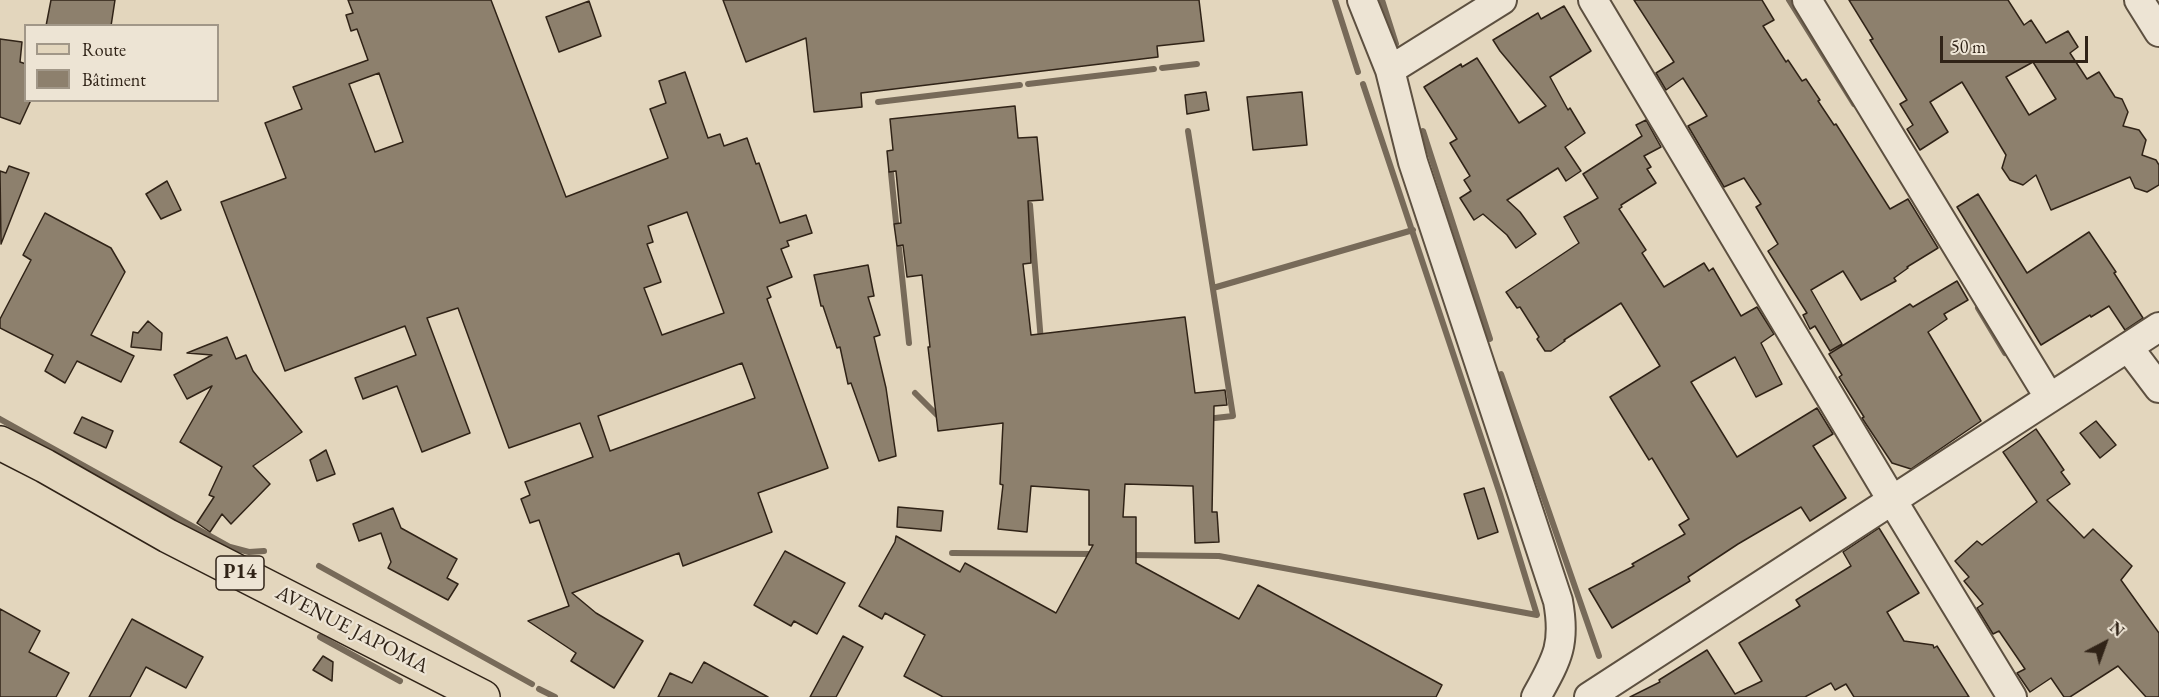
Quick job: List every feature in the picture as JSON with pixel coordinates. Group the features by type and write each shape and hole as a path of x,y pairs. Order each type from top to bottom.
{"main road":[{"name":"AVENUE JAPOMA","path":"0,443 168,536 483,697"}],"street":[{"path":"1362,0 1390,70 1413,162 1558,601 1562,625 1560,649 1541,687 1587,697 2159,327"},
{"path":"1390,70 1502,0"},
{"path":"1593,0 1892,500 2013,697"},
{"path":"1807,0 2049,397"},
{"path":"2139,0 2159,32"},
{"path":"2128,347 2159,388"}],"building":[{"path":"51,0 115,0 111,24 46,24"},
{"path":"348,0 491,0 566,197 668,158 650,109 666,103 659,81 685,72 708,138 720,134 724,146 747,138 756,164 759,163 780,223 806,215 812,233 787,241 789,246 781,249 792,277 767,287 771,297 767,299 828,468 758,493 772,532 683,566 679,553 572,593 596,613 643,641 614,688 571,661 576,653 528,621 569,606 539,520 530,523 521,499 530,495 525,482 593,457 580,423 509,448 458,308 427,318 470,433 422,452 397,386 363,399 355,378 416,355 405,326 285,371 221,202 286,178 265,123 302,109 293,87 368,60 357,29 351,31 346,15 353,13","holes":["379,73 403,142 375,152 349,84","687,212 724,313 662,335 644,288 661,282 647,244 653,242 648,226","742,363 755,398 610,451 598,416"]},
{"path":"723,0 1199,0 1204,41 1157,46 1158,57 861,93 862,107 814,112 806,38 746,62"},
{"path":"1634,0 1762,0 1774,20 1763,26 1786,62 1788,60 1802,81 1806,79 1820,100 1818,101 1834,125 1836,124 1890,209 1908,199 1938,248 1907,267 1894,278 1896,281 1861,300 1843,271 1811,290 1842,344 1830,351 1815,326 1810,329 1803,315 1807,313 1768,251 1778,244 1756,207 1761,204 1744,178 1724,187 1688,126 1707,116 1683,78 1666,90 1656,73 1674,62"},
{"path":"1849,0 2008,0 2024,25 2031,20 2046,43 2068,31 2078,47 2070,53 2087,79 2099,72 2115,97 2122,99 2128,112 2123,126 2139,130 2146,140 2142,155 2156,160 2159,165 2159,185 2147,192 2135,188 2130,177 2051,210 2036,175 2023,185 2010,180 2002,168 2006,155 1962,82 1930,102 1948,132 1920,150 1907,129 1913,125 1900,104 1907,100 1870,40 1873,39","holes":["2033,62 2056,99 2029,115 2006,77"]},
{"path":"589,1 601,36 559,52 546,17"},
{"path":"1564,6 1591,51 1550,77 1568,110 1570,108 1585,133 1565,147 1581,171 1566,181 1558,168 1507,200 1520,212 1536,234 1516,248 1507,235 1483,214 1474,220 1460,198 1471,191 1464,180 1470,176 1450,143 1457,139 1424,87 1461,64 1462,67 1477,58 1519,123 1546,106 1493,40 1538,13 1541,19"},
{"path":"0,39 22,42 20,62 24,63 24,102 30,102 20,124 0,117"},
{"path":"1206,92 1209,110 1187,114 1185,95"},
{"path":"1302,92 1307,145 1253,150 1247,97"},
{"path":"1015,106 1018,138 1037,137 1043,200 1028,201 1031,263 1023,264 1031,335 1185,317 1195,393 1225,390 1227,405 1214,406 1212,512 1217,512 1219,542 1195,543 1193,486 1125,484 1123,517 1136,517 1136,563 1239,619 1258,585 1442,685 1436,697 943,697 904,676 925,635 885,613 882,619 859,606 895,542 896,536 960,572 965,563 1056,613 1093,545 1089,545 1089,490 1031,486 1027,532 998,529 1003,485 1000,484 1003,423 938,431 922,275 907,277 903,245 897,246 894,224 901,223 896,171 889,172 887,151 893,150 890,119"},
{"path":"1646,120 1661,147 1644,156 1651,167 1647,169 1656,183 1621,205 1619,209 1646,250 1642,253 1664,287 1704,263 1709,271 1713,268 1741,316 1757,307 1774,334 1761,343 1782,384 1756,397 1735,357 1691,382 1737,457 1817,408 1833,434 1813,446 1846,498 1810,521 1801,507 1738,544 1688,577 1690,581 1612,628 1589,589 1634,566 1632,564 1685,534 1679,525 1689,519 1652,458 1649,460 1610,397 1660,366 1621,303 1551,351 1545,351 1520,307 1517,308 1506,292 1579,243 1564,217 1598,198 1583,174 1642,136 1636,125"},
{"path":"9,166 29,173 1,244 0,171 6,173"},
{"path":"167,181 181,210 161,219 146,194"},
{"path":"1978,194 2027,273 2089,232 2143,318 2125,330 2109,306 2041,345 1957,207"},
{"path":"45,213 111,248 125,272 91,335 134,356 121,382 77,361 65,383 45,371 53,355 0,328 0,319 31,260 23,255"},
{"path":"868,265 874,296 868,297 880,335 874,337 886,388 896,456 879,461 851,383 848,384 840,347 837,348 823,306 821,306 814,275"},
{"path":"1957,281 1968,300 1944,314 1947,319 1928,332 1981,421 1911,469 1892,463 1862,418 1864,417 1839,377 1842,375 1829,354 1910,304 1913,307"},
{"path":"148,321 162,333 161,350 131,347 133,332 138,333"},
{"path":"227,337 236,359 246,355 253,371 302,432 253,466 270,484 231,524 222,514 210,532 197,523 214,497 209,495 222,467 180,442 212,386 187,399 174,375 212,355 187,353"},
{"path":"82,417 113,431 106,448 74,433"},
{"path":"2096,421 2116,445 2100,458 2080,433"},
{"path":"2036,429 2064,470 2061,472 2070,484 2047,500 2084,538 2093,529 2132,566 2121,580 2159,633 2159,697 2146,697 2118,666 2070,697 2064,697 2051,678 2030,692 2017,673 2025,669 1999,631 1993,634 1977,608 1983,604 1964,581 1969,577 1955,561 1977,541 1982,545 2037,502 2003,452"},
{"path":"326,450 335,474 317,481 310,460"},
{"path":"1484,488 1498,532 1478,539 1464,494"},
{"path":"898,507 943,511 941,531 897,527"},
{"path":"393,508 401,528 457,559 447,578 458,584 448,600 388,568 391,562 381,533 359,541 353,524"},
{"path":"1879,528 1919,593 1887,612 1904,641 1933,645 1934,648 1937,646 1969,697 1854,697 1846,684 1835,690 1831,683 1805,697 1630,697 1660,682 1659,680 1707,650 1735,694 1762,681 1739,643 1800,606 1796,600 1851,566 1843,552"},
{"path":"785,551 845,583 817,634 794,621 791,626 754,605"},
{"path":"0,609 40,631 29,652 69,673 56,697 0,697"},
{"path":"132,619 203,657 186,688 146,667 130,697 89,697"},
{"path":"843,636 863,647 836,697 810,697"},
{"path":"323,656 333,662 332,681 313,670"},
{"path":"704,662 768,697 658,697 670,673 692,683"}],"waterway":[{"path":"1335,0 1358,72"},
{"path":"1382,0 1396,44"},
{"path":"1789,0 1854,104"},
{"path":"1162,68 1197,64"},
{"path":"1028,84 1154,69"},
{"path":"1129,555 1219,556 1537,615 1500,494 1363,84"},
{"path":"878,102 1020,85"},
{"path":"1188,131 1233,416 1206,419"},
{"path":"1419,144 1423,131 1490,339"},
{"path":"891,173 896,222"},
{"path":"1030,205 1041,342"},
{"path":"1213,288 1413,230"},
{"path":"899,248 909,343"},
{"path":"1978,308 2005,353"},
{"path":"1501,374 1599,656"},
{"path":"915,393 937,415"},
{"path":"0,419 230,547 249,552 264,551"},
{"path":"952,553 1095,554"},
{"path":"319,566 532,684"},
{"path":"320,637 400,681"},
{"path":"539,689 555,697"}]}
